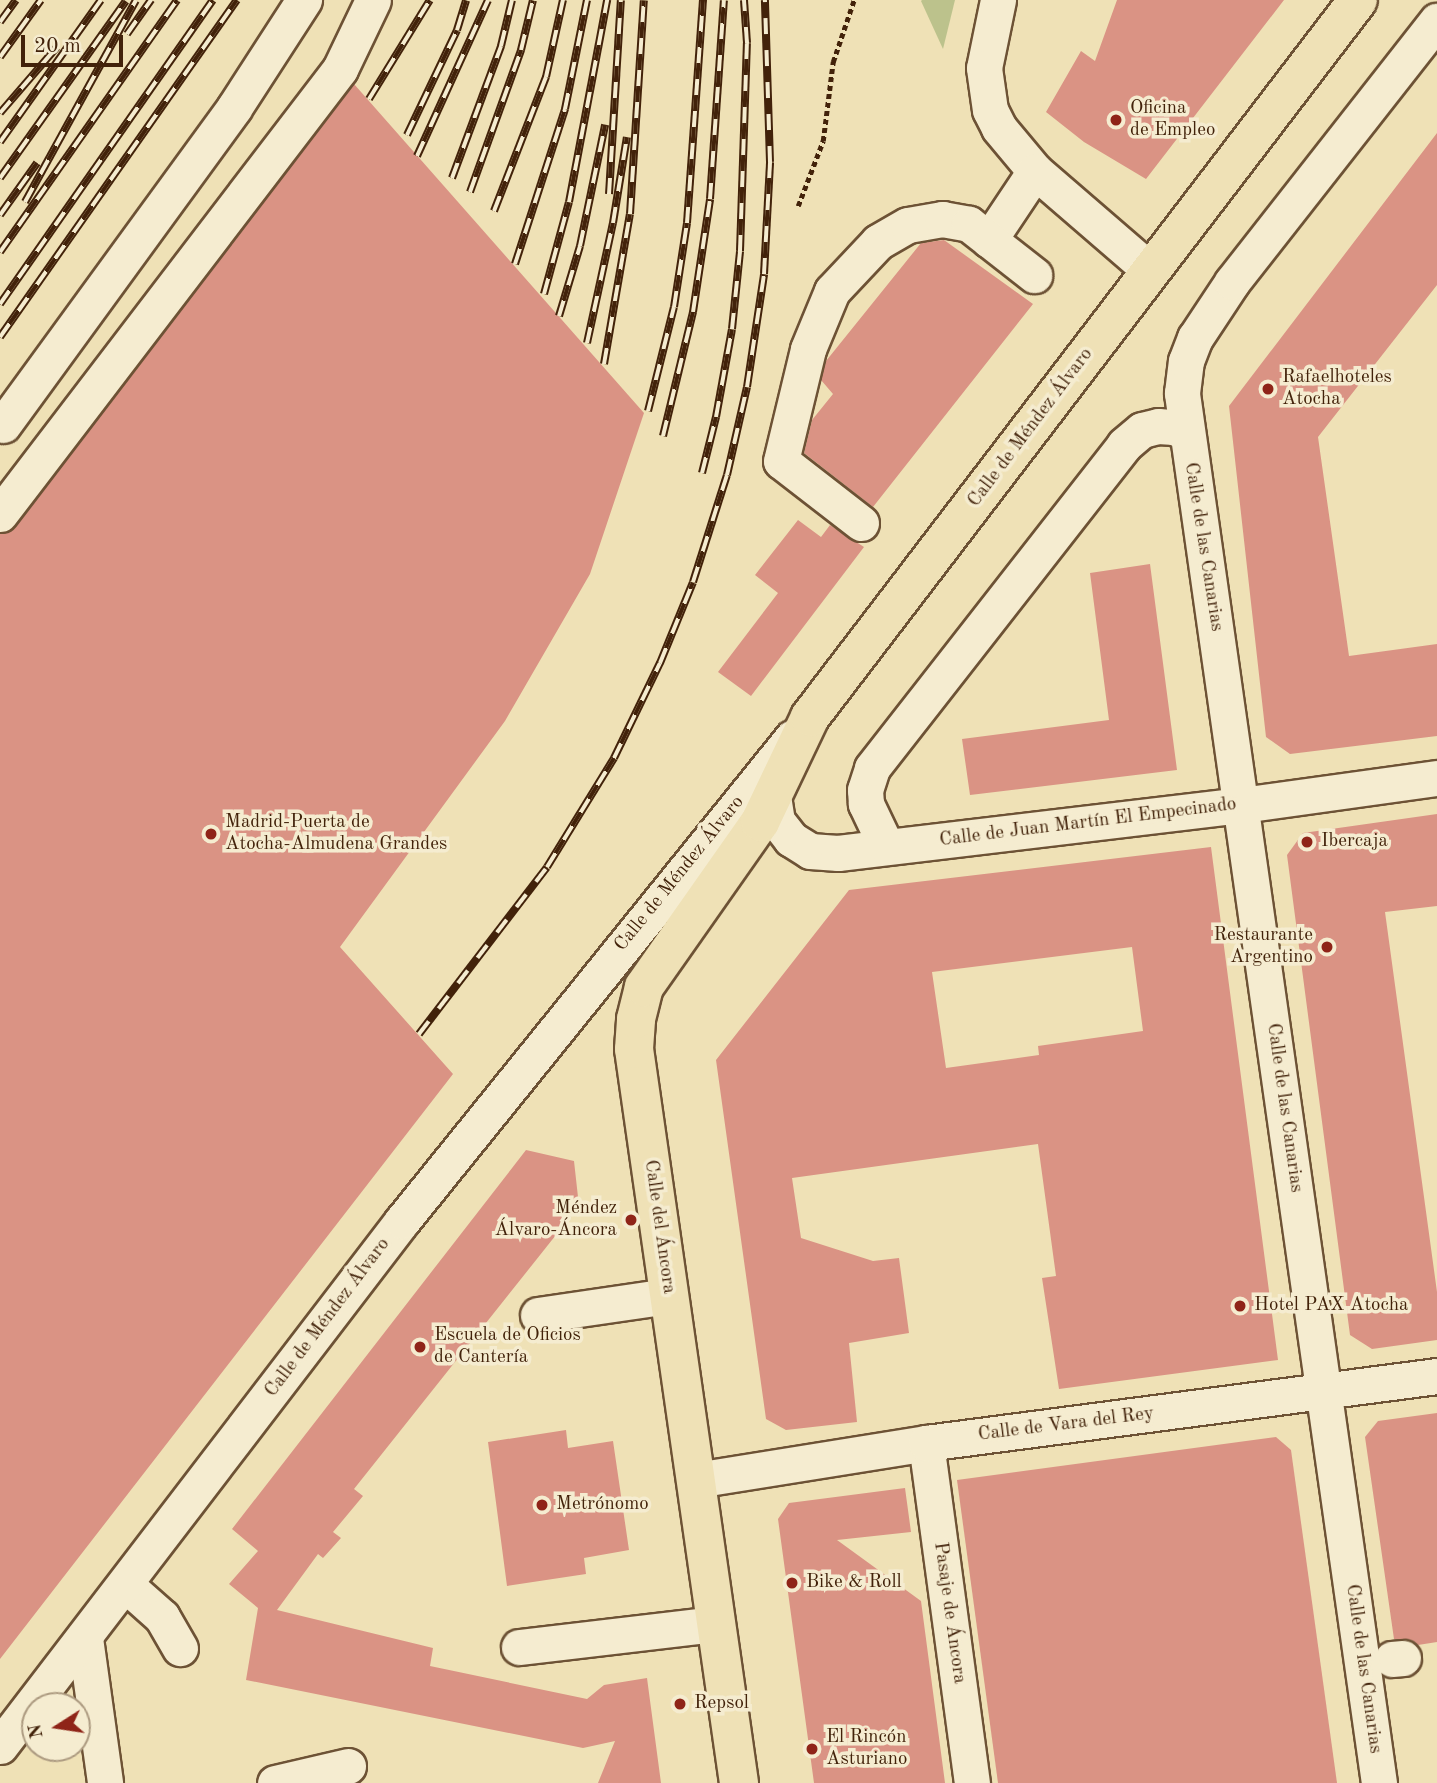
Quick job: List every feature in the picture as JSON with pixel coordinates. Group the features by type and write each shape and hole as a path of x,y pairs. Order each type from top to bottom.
{"main road":[{"name":"Calle de Méndez Álvaro","path":"810,717 1358,0"},
{"name":"Calle del Áncora","path":"739,1783 634,1049 636,1019 644,987 658,963 739,856 774,796 810,717"}],"street":[{"path":"3,425 234,108 304,0"},
{"path":"0,513 340,69 373,0"},
{"path":"998,0 984,68 986,90 999,128 1035,171 1151,271"},
{"path":"1187,433 1182,393 1186,361 1195,338 1232,282 1437,22"},
{"path":"989,240 1035,171"},
{"path":"861,523 781,461 808,349 832,291 878,242 908,225 942,219 959,220 969,224 1034,275"},
{"path":"886,846 866,804 865,790 872,768 1124,444 1142,430 1158,426 1174,427 1187,433"},
{"name":"Calle de las Canarias","path":"1187,433 1379,1783"},
{"name":"Calle de Méndez Álvaro","path":"0,1746 126,1585 410,1210 810,717"},
{"name":"Calle de Juan Martín El Empecinado","path":"774,796 777,821 783,831 810,851 838,853 1242,805 1437,778"},
{"path":"538,1315 669,1296"},
{"name":"Calle de Vara del Rey","path":"696,1480 926,1443 1437,1376"},
{"name":"Pasaje de Áncora","path":"926,1443 972,1783"},
{"path":"126,1585 162,1617 180,1648"},
{"path":"519,1647 716,1624"},
{"path":"85,1638 105,1783"},
{"path":"275,1783 348,1766"}],"path":[{"path":"798,206 823,141 832,62 854,0"}],"green space":[{"path":"955,0 943,49 921,1"}],"building":[{"path":"1117,0 1284,0 1146,179 1084,142 1046,112 1081,51 1095,61"},
{"name":"Madrid-Puerta de Atocha-Almudena Grandes","path":"354,84 644,413 590,574 505,721 340,947 453,1074 0,1659 0,534 16,526"},
{"path":"1437,133 1437,285 1318,437 1349,656 1437,644 1437,736 1290,754 1266,737 1229,406"},
{"path":"944,240 1033,304 873,507 804,453 812,420 833,394 821,380 826,361 921,243"},
{"path":"798,520 821,537 830,525 864,547 751,696 718,672 778,593 755,575"},
{"path":"1150,564 1177,770 970,795 962,739 1109,720 1090,573"},
{"path":"1437,814 1437,906 1385,912 1437,1292 1437,1340 1372,1349 1350,1335 1287,855 1303,833"},
{"path":"1211,847 1278,1360 1059,1389 1042,1278 1056,1276 1038,1144 792,1178 801,1238 873,1261 899,1258 909,1333 849,1343 857,1422 786,1430 766,1419 716,1060 849,890","holes":["1132,947 1143,1031 1038,1046 1039,1055 946,1068 932,972"]},
{"path":"526,1150 574,1161 579,1206 354,1489 363,1496 333,1532 341,1538 323,1558 318,1554 277,1610 433,1648 430,1666 587,1699 604,1685 647,1678 661,1783 598,1783 615,1741 583,1748 246,1680 258,1608 229,1584 258,1551 232,1529"},
{"path":"1437,1413 1437,1642 1418,1645 1411,1640 1394,1639 1365,1437 1378,1421"},
{"name":"Metrónomo","path":"566,1430 568,1448 613,1441 629,1550 584,1558 586,1574 507,1586 488,1442"},
{"path":"1276,1437 1291,1450 1337,1783 998,1783 957,1480"},
{"path":"905,1488 911,1532 837,1540 921,1601 945,1783 814,1783 778,1519 789,1503"}],"railway":[{"path":"0,22 16,0"},
{"path":"0,57 41,0"},
{"path":"0,142 101,0"},
{"path":"25,202 136,0"},
{"path":"127,34 151,0"},
{"path":"0,252 177,0"},
{"path":"0,304 213,0"},
{"path":"0,337 237,0"},
{"path":"369,99 430,0"},
{"path":"407,135 457,30 466,0"},
{"path":"417,156 488,0"},
{"path":"452,178 501,46 512,0"},
{"path":"470,192 521,50 533,0"},
{"path":"494,211 546,77 563,0"},
{"path":"515,264 565,109 587,0"},
{"path":"544,294 569,202 607,0"},
{"path":"609,194 621,0"},
{"path":"604,364 630,214 644,0"},
{"path":"648,411 674,307 687,223 703,0"},
{"path":"663,436 693,312 710,199 724,0"},
{"path":"702,473 716,417 732,329 740,251 747,43 744,0"},
{"path":"419,1034 547,867 614,758 660,663 693,582 727,475 747,387 764,274 770,162 765,0"},
{"path":"0,178 126,1"},
{"path":"0,113 57,47"},
{"path":"559,316 580,246 605,125"},
{"path":"587,343 613,223 627,137"},
{"path":"0,215 37,163"}],"place":[{"name":"Oficina de Empleo","path":"1116,120"},
{"name":"Rafaelhoteles Atocha","path":"1268,389"},
{"name":"Madrid-Puerta de Atocha-Almudena Grandes","path":"211,834"},
{"name":"Ibercaja","path":"1307,842"},
{"name":"Restaurante Argentino","path":"1327,947"},
{"name":"Méndez Álvaro-Áncora","path":"631,1220"},
{"name":"Hotel PAX Atocha","path":"1240,1306"},
{"name":"Escuela de Oficios de Cantería","path":"420,1347"},
{"name":"Metrónomo","path":"542,1505"},
{"name":"Bike & Roll","path":"792,1583"},
{"name":"Repsol","path":"680,1704"},
{"name":"El Rincón Asturiano","path":"812,1749"}]}
